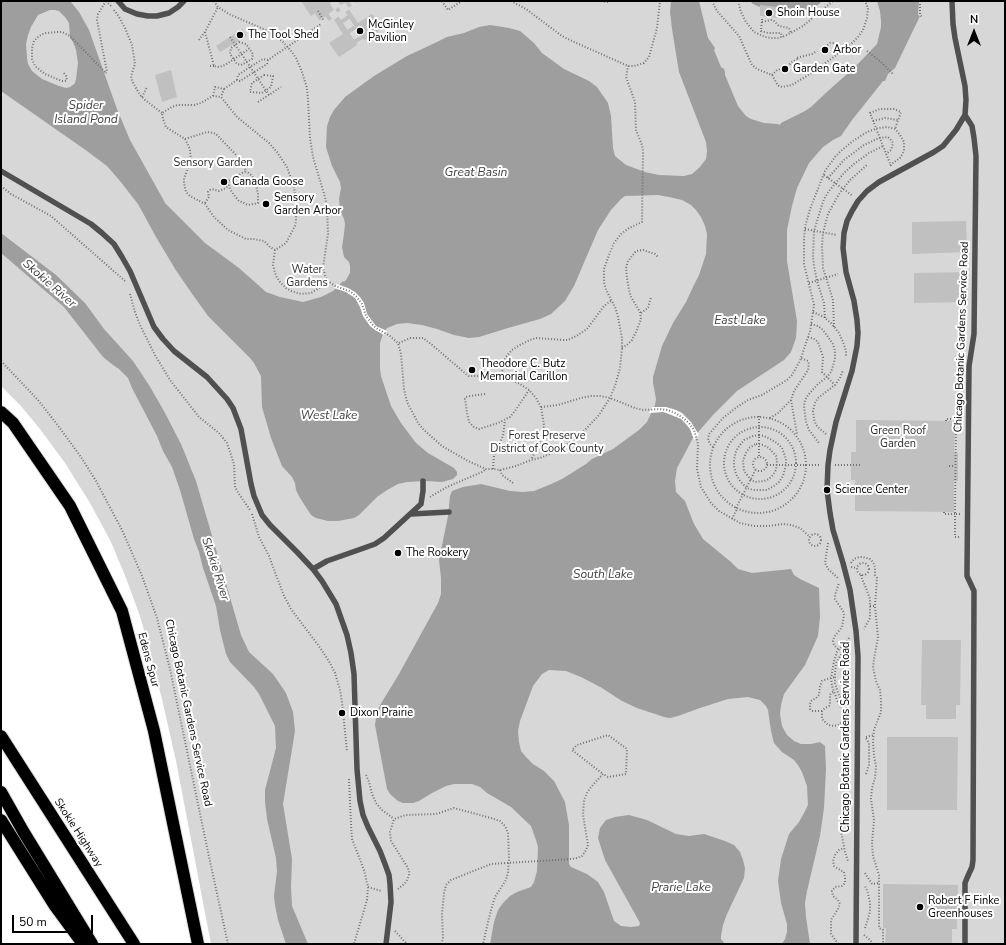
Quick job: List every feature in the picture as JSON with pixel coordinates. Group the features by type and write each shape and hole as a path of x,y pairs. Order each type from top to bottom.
{"highway":[{"name":"Edens Spur","path":"1,412 13,423 70,506 122,611 154,731 198,944"},
{"name":"Skokie Highway","path":"1,736 134,944"},
{"path":"1,792 92,944"},
{"path":"1,820 55,906 83,944"}],"lane":[{"path":"118,1 125,9 137,14 148,16 157,16 169,13 184,1"},
{"name":"Chicago Botanic Gardens Service Road","path":"856,944 854,864 858,656 850,590 844,563 832,524 827,490 830,450 836,422 852,371 858,333 854,301 846,272 843,248 844,233 847,221 852,211 867,191 879,182 944,146 965,115 965,86 955,38 952,1"},
{"name":"Chicago Botanic Gardens Service Road","path":"965,115 972,126 976,156 974,334 969,366 967,571 967,576 974,591 973,860 972,867 965,884 965,944"},
{"path":"1,170 91,224 114,244 130,271 154,327 174,351 211,381 233,408 241,429 254,496 262,515 270,526 313,569 336,604 343,622 351,653 354,674 357,769 360,801 363,815 380,851 389,875 391,897 386,944"},
{"path":"313,569 327,561 375,544 384,538 421,504 423,481"},
{"path":"410,514 449,512"}],"path":[{"path":"64,73 67,78 65,82 45,74 35,66 32,59 32,53 36,38 45,33 62,32 70,36 106,73 97,20 98,14 106,1 119,17 130,38 134,52 135,64 131,78 142,97 162,113 166,126 185,139 190,149 191,161 184,178 184,187 186,192 190,196 205,204 214,217 228,230 246,239 264,241 276,250"},
{"path":"214,1 218,7 237,18 268,31 287,47 296,58 307,88 310,138 313,157 327,207 328,234 323,268 324,273 328,281 356,296 362,304 366,316 372,324 398,343 401,354 404,389 407,402 418,423 442,446 468,461 486,469 500,470 516,466 563,448 591,424 599,415 610,398 615,386 620,368 622,338 618,317 612,300 606,290 604,269 614,243 621,234 628,228 642,222 643,152 642,144 636,130 635,102 626,77 628,66"},
{"path":"442,1 448,10 462,1"},
{"path":"511,1 526,9 562,36 591,51 628,66 644,64 649,57 657,28 660,1"},
{"path":"601,1 609,1"},
{"path":"712,1 717,11 739,36 752,66 772,75 779,86 786,87 810,74 842,51 858,37 866,24 868,12 865,1"},
{"path":"738,1 746,22 754,32 765,37 772,38 782,37 803,26 833,1"},
{"path":"920,1 920,15 922,17"},
{"path":"199,40 205,32 218,7"},
{"path":"318,11 324,22"},
{"path":"782,37 781,33 768,33 761,31 762,20 773,19 779,26 789,28 790,33"},
{"path":"221,97 224,89 237,80 240,81 267,64 268,60 321,24"},
{"path":"205,32 214,66"},
{"path":"230,37 269,95"},
{"path":"239,42 246,44 249,49 253,54 252,59 241,65 237,64 230,54 231,48 239,42"},
{"path":"825,47 830,43 834,43 842,51"},
{"path":"210,66 225,65 249,49"},
{"path":"772,75 777,70 787,67 797,59 796,58 812,54 817,51"},
{"path":"867,51 881,62 892,74"},
{"path":"237,80 238,75 250,67 263,59 268,60"},
{"path":"264,75 273,76 271,87 266,91 262,94 250,92 252,82 264,75"},
{"path":"142,97 147,87"},
{"path":"213,96 214,87 224,89"},
{"path":"258,102 281,87"},
{"path":"162,113 177,105 194,105 206,101 213,96 221,97 237,117 269,143 287,167 292,178 295,194 296,221 286,243 276,250 273,264 274,273 286,288 297,293 312,293 328,281"},
{"path":"891,169 870,112 880,109 894,109 901,112 895,129"},
{"path":"873,121 886,118 898,120"},
{"path":"713,447 708,440 709,434 723,418 736,407 788,380 801,358 808,337 814,305 804,264 805,230 810,209 825,171 842,150 853,141 867,132 887,127 895,129 904,142 904,151 900,158 890,165"},
{"path":"185,139 206,132 214,133 239,158 246,171 255,180 258,203 248,205 239,201 229,185 228,181 246,171"},
{"path":"828,178 844,160 864,145 879,138 888,138 892,140 892,150 886,154"},
{"path":"825,318 824,304 817,281 813,257 814,231 816,222 824,199 835,183 854,164 869,153 883,146"},
{"path":"834,327 833,300 823,268 823,232 828,214 843,188 867,165"},
{"path":"824,174 855,197 858,194"},
{"path":"205,204 208,197 208,192 210,190 215,189 219,191 229,185"},
{"path":"1,186 12,194 51,216 122,278 128,285"},
{"path":"805,230 839,235 838,240"},
{"path":"622,348 630,343 636,333 641,319 641,313 628,290 626,278 628,261 636,251 643,250 655,254 658,258"},
{"path":"809,283 842,273"},
{"path":"129,290 140,325 167,375 199,417 219,433 227,443 234,464 237,490 251,511 259,537 270,556 286,600 293,613 330,662 335,673 342,702 348,755"},
{"path":"641,313 648,308 651,297"},
{"path":"501,377 506,357 512,350 536,338 568,340 578,335 587,329 604,306 612,300"},
{"path":"813,312 825,318 834,327 843,342 846,351 846,360"},
{"path":"811,324 818,326 823,330 831,340 835,350 834,366 826,377 808,394 805,400 804,406 806,422 809,430 819,443"},
{"path":"808,337 818,342 823,357 822,372 834,385"},
{"path":"398,343 410,338 423,338 469,376 504,377 529,390 541,407 544,425 542,438 531,460"},
{"path":"770,418 778,413 791,400 794,391 808,370 808,361 801,358"},
{"name":"Chicago Botanic Gardens Service Road","path":"1,361 42,406 81,457 96,481 122,530 142,576 157,618 170,669 228,944"},
{"path":"829,428 827,436 816,425 813,411 818,398 840,378 844,365"},
{"path":"485,394 466,397 465,399 466,412 470,424 478,429 505,420 515,411 529,390"},
{"path":"541,407 558,405 591,396 600,396 643,410 660,409 676,413 689,423 694,430 698,444 697,469 701,486 708,499 719,511 740,523 754,526 783,524 791,525 800,528 810,537"},
{"path":"791,400 797,435"},
{"path":"759,416 759,457"},
{"path":"759,416 780,421 788,426 797,435 804,447 807,466 805,478 794,498 784,506 772,511 755,513 737,508 725,499 716,489 710,468 713,447 724,430 738,421 759,416"},
{"path":"946,421 946,419 956,419 955,537 962,537"},
{"path":"493,469 494,455 503,436 505,420"},
{"path":"751,426 759,426 767,427 776,431 790,443 796,456 796,465 790,482 783,490 775,496 757,500 743,496 730,483 726,474 725,457 728,448 739,433 751,426"},
{"path":"759,435 770,438 782,448 786,459 783,476 779,482 767,490 753,490 747,488 740,482 734,466 736,451 744,440 759,435"},
{"path":"759,444 769,448 776,456 777,461 776,470 769,479 764,482 755,482 751,480 744,471 743,460 749,448 759,444"},
{"path":"732,519 756,469 754,463 755,459 759,457"},
{"path":"759,457 765,459 767,465"},
{"path":"767,465 822,466 822,470"},
{"path":"756,469 763,470 767,465"},
{"path":"837,466 860,466"},
{"path":"949,466 955,466"},
{"path":"421,504 436,493 486,469"},
{"path":"500,470 502,475 512,483"},
{"path":"944,512 944,514 956,514"},
{"path":"810,537 813,534 817,535 820,537 821,541"},
{"path":"810,537 809,542 813,546 819,545 821,541 829,540 825,563 828,569 838,578 840,582 835,599 843,611 844,616 842,627 834,637 834,645 838,649"},
{"path":"857,568 850,567 854,559 859,557 870,559 875,567 875,574 877,578 875,606 878,637 873,668 880,690 881,712 874,730 874,756 876,766 871,799 874,820 872,843 873,856 879,875 879,928 883,930 883,944"},
{"path":"863,563 867,565 869,570 865,575 861,575 858,573 857,568 859,564 863,563"},
{"path":"870,606 875,606"},
{"path":"853,646 852,636 838,649 831,678 837,700 847,716 853,717"},
{"path":"834,692 831,692 829,706 822,711 812,711 810,709 811,701 819,695 822,681 827,678 835,677"},
{"path":"822,711 822,719 828,725 838,725 847,716"},
{"path":"608,735 627,749 626,774 608,777 603,774 572,750 576,745 608,735"},
{"path":"866,737 874,736"},
{"path":"364,773 367,777 378,807 394,819"},
{"path":"441,944 443,939 443,899 448,882 491,864 570,859 582,856 587,848 588,840 582,808 584,800 603,774"},
{"path":"349,776 352,839 364,870 368,887 354,944"},
{"path":"394,819 406,815 436,814 454,808 495,819 500,821 505,826 508,833 509,863 507,878 495,897 483,944"},
{"path":"394,819 390,832 391,841 409,872 408,880 394,891"},
{"path":"838,944 831,934 831,920 840,904 833,896 832,891 835,887 842,886 845,883 846,878 844,872 834,866 833,861 839,850 844,848"},
{"path":"851,859 854,864 867,874 872,884 879,883"},
{"path":"368,887 381,891"},
{"path":"388,929 394,930 407,944"},
{"path":"862,934 870,940 872,944"}],"green space":[{"name":"Forest Preserve District of Cook County","path":"1,1 1005,1 1005,944 211,944 176,761 162,699 141,619 126,578 111,542 90,503 65,463 40,429 20,405 1,386"}],"water":[{"path":"1,1 70,1 79,12 89,30 117,109 130,140 165,203 205,243 239,268 266,292 303,302 321,297 333,291 346,280 350,273 349,262 344,257 342,247 345,224 340,210 340,182 332,166 326,147 327,126 330,117 345,97 374,76 407,56 447,37 464,33 479,27 490,25 520,31 534,43 542,53 564,69 589,81 597,87 608,103 611,116 615,156 626,165 645,172 659,175 684,176 692,174 699,168 706,159 707,151 706,142 679,72 670,12 671,1 699,1 708,38 715,48 714,50 721,67 724,69 738,106 746,116 751,119 764,123 780,125 781,123 811,107 854,68 877,44 881,21 877,1 919,1 918,15 920,16 895,68 888,74 885,81 883,81 841,136 823,147 809,163 797,188 787,230 787,261 797,321 796,338 791,352 784,360 737,391 713,415 693,438 677,468 675,481 676,492 685,501 694,524 703,539 738,569 752,573 791,569 794,575 819,588 820,617 818,636 805,665 784,694 780,714 782,726 787,735 794,741 801,744 820,742 825,746 826,769 824,808 820,836 805,903 810,944 782,944 787,932 787,924 781,903 778,881 781,859 789,834 799,822 808,805 807,786 798,765 794,760 782,752 774,743 768,710 760,700 748,697 728,699 670,718 637,708 581,677 566,671 549,670 542,674 533,686 520,721 518,731 521,751 533,764 544,771 554,781 565,802 569,825 569,864 571,867 587,874 598,882 604,892 614,921 621,926 639,926 640,923 605,860 598,838 600,828 606,820 629,815 647,820 676,834 689,836 704,834 734,845 740,852 745,868 744,878 723,925 721,939 725,944 490,944 498,910 510,896 531,887 534,882 537,871 538,847 531,826 511,807 487,793 480,787 472,784 454,784 446,786 413,803 403,803 398,801 387,789 375,725 377,711 438,603 441,594 439,560 452,491 463,487 481,484 510,491 534,491 562,479 592,459 613,449 639,430 647,422 655,405 656,399 653,377 662,346 699,275 706,254 707,234 701,217 696,210 682,200 669,197 658,195 625,196 611,210 598,230 574,286 565,301 551,314 540,319 479,337 469,338 422,325 407,323 397,324 387,328 380,343 380,368 381,376 391,406 401,423 416,443 428,453 454,468 457,475 453,479 442,482 426,481 398,484 377,497 354,518 328,521 311,515 296,490 292,477 282,466 271,438 262,407 261,376 254,363 208,316 175,269 138,204 107,166 1,91","holes":["50,10 59,11 69,23 70,38 76,50 78,63 75,83 66,88 42,79 32,71 28,64 27,58 26,44 31,27 38,15"]},
{"path":"750,1 822,1 812,8 795,12 760,7"},
{"name":"Skokie River","path":"1,233 56,275 85,303 104,329 133,361 149,385 181,444 196,481 241,635 249,652 273,674 286,693 293,712 295,731 283,804 292,859 292,906 308,944 286,944 275,905 274,896 277,871 276,858 267,819 265,790 276,748 275,726 259,694 230,662 226,654 216,606 172,467 128,378 103,357 64,307 1,253"}],"pier":[{"path":"337,284 348,288 360,297 364,303 367,314 376,326 387,331 384,335 370,326 363,316 355,298 346,292 334,288"},
{"path":"652,407 666,407 682,413 691,422 699,435 694,440 690,429 681,419 663,412 649,413"}],"building":[{"name":"McGinley Pavilion","path":"301,1 358,1 348,8 358,23 372,14 383,28 339,57 329,43 343,34 333,18 322,25 315,13 311,16"},
{"name":"Shoin House","path":"760,5 779,7 778,18 760,16"},
{"path":"242,29 247,35 220,52 216,46"},
{"path":"171,70 177,97 162,102 155,75"},
{"path":"966,221 967,252 912,254 912,222"},
{"path":"967,272 968,302 914,303 914,273"},
{"path":"856,420 955,421 954,453 958,453 958,481 954,481 954,512 855,511 855,480 851,480 851,452 856,452"},
{"path":"922,640 961,640 960,705 956,705 956,719 926,719 926,705 921,705"},
{"path":"887,737 958,737 957,810 887,810"},
{"name":"Robert F Finke Greenhouses","path":"883,884 958,885 957,929 952,929 952,944 885,944 886,928 883,928"}],"tunnel":[{"path":"333,1 361,43"},
{"path":"321,24 354,1"}],"place":[{"name":"Shoin House","path":"769,13"},
{"name":"McGinley Pavilion","path":"360,31"},
{"name":"The Tool Shed","path":"240,35"},
{"name":"Arbor","path":"825,50"},
{"name":"Garden Gate","path":"785,69"},
{"name":"Canada Goose","path":"224,182"},
{"name":"Sensory Garden Arbor","path":"266,204"},
{"name":"Theodore C. Butz Memorial Carillon","path":"472,370"},
{"name":"Science Center","path":"827,490"},
{"name":"The Rookery","path":"398,553"},
{"name":"Dixon Prairie","path":"342,713"},
{"name":"Robert F Finke Greenhouses","path":"920,907"}],"water label":[{"name":"Spider Island Pond","path":"86,113"},
{"name":"Great Basin","path":"476,173"},
{"name":"East Lake","path":"740,321"},
{"name":"West Lake","path":"329,416"},
{"name":"South Lake","path":"603,575"},
{"name":"Prarie Lake","path":"681,888"}],"park label":[{"name":"Sensory Garden","path":"213,163"},
{"name":"Water Gardens","path":"307,276"},
{"name":"Green Roof Garden","path":"898,437"}]}
